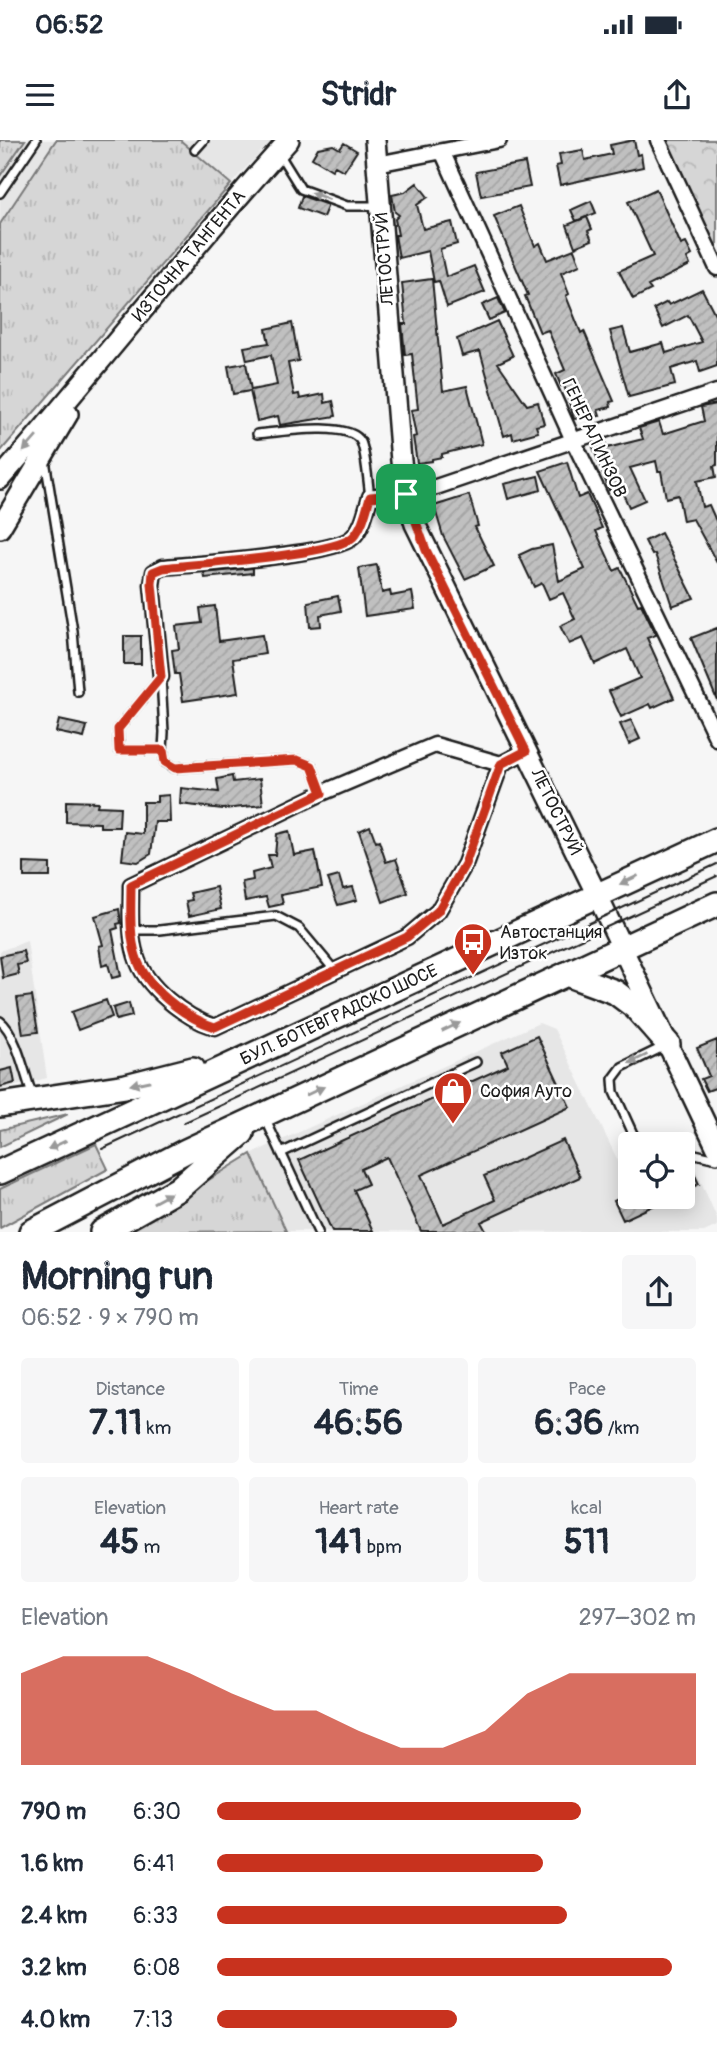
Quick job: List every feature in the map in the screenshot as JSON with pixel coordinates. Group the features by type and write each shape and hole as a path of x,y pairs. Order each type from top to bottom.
{"main road":[{"name":"БУЛ. БОТЕВГРАДСКО ШОСЕ","path":"0,1172 717,840"},
{"path":"31,1231 186,1151 717,904"},
{"path":"566,974 615,992 635,1007 668,1044"},
{"path":"0,1105 165,1078 276,1044"},
{"path":"114,1229 178,1189 264,1115"}],"street":[{"name":"ЛЕТОСТРУЙ","path":"375,140 401,461 406,494 426,550 597,895 717,1147"},
{"path":"377,164 499,140"},
{"path":"658,140 717,268"},
{"name":"ИЗТОЧНА ТАНГЕНТА","path":"0,479 91,374 232,202 284,146"},
{"name":"ГЕНЕРАЛ ИНЗОВ","path":"442,151 573,440 717,739"},
{"name":"ИЗТОЧНА ТАНГЕНТА","path":"0,528 91,374"},
{"path":"161,677 153,572 163,568 281,555 338,545 353,538 361,525 370,497 430,489 717,391"},
{"path":"501,764 435,745 322,793 131,885 131,930 136,958 155,989 197,1021 215,1027 407,937 438,911 465,864 501,764 526,751"}],"lane":[{"path":"0,193 36,140"},
{"path":"195,150 204,140"},
{"path":"284,146 301,189 347,206 381,206"},
{"path":"257,434 338,429 353,433 361,442 370,497"},
{"path":"44,455 73,631 78,692"},
{"path":"161,677 118,729 119,750 163,750"},
{"path":"161,677 165,762 175,768 297,760 312,766 322,793"},
{"path":"131,930 160,930 276,916 299,928 335,972"},
{"path":"0,1021 12,1035 33,1098"},
{"path":"632,1132 614,1092 613,1079 622,1067 668,1044"},
{"path":"281,1153 476,1062"},
{"path":"264,1115 317,1231"},
{"path":"695,1154 717,1159"}],"shaded area":[{"path":"0,140 56,140 0,224"},
{"path":"180,140 272,140 231,184"},
{"path":"27,941 47,1078 0,1090 0,951"},
{"path":"539,1023 554,1029 618,1161 618,1209 695,1209 695,1168 717,1218 717,1226 704,1232 286,1231 251,1154"}],"green space":[{"path":"0,140 25,140 0,176"},
{"path":"56,140 180,140 231,184 0,452 0,224"},
{"path":"658,140 717,140 717,249 710,252"},
{"path":"68,1114 0,1147 0,1130"},
{"path":"96,1144 108,1169 0,1228 0,1189"},
{"path":"251,1154 286,1231 124,1232"}],"building":[{"path":"634,140 637,155 641,154 643,167 560,185 556,166 561,165 559,154 583,150 585,160 612,154 610,145"},
{"path":"344,143 357,151 344,171 335,166 332,170 312,158 318,148 333,145 340,149"},
{"path":"525,163 530,187 481,196 476,172"},
{"path":"417,183 428,197 417,205 423,229 452,222 457,244 440,249 446,277 474,266 485,292 447,307 439,281 434,282 428,251 399,258 395,219 399,215 395,212 392,195 405,192"},
{"path":"656,189 681,245 686,243 692,255 687,258 690,265 648,286 651,290 633,299 619,271 653,256 628,202"},
{"path":"302,196 328,205 323,217 298,208"},
{"path":"591,201 596,213 576,221 571,210"},
{"path":"519,206 535,246 540,243 547,260 574,249 580,265 561,273 569,294 566,296 581,333 584,331 614,401 610,402 611,407 598,410 600,416 574,419 564,385 561,386 556,374 565,370 548,330 540,333 525,296 528,295 494,216"},
{"path":"587,217 592,229 588,231 592,240 575,247 567,225"},
{"path":"432,279 443,391 467,386 482,444 442,454 442,457 432,461 417,463 411,410 418,409 412,354 405,355 402,324 406,324 402,283"},
{"path":"702,289 717,318 717,366 700,372 697,361 671,369 675,385 629,397 610,331 623,328 630,352 663,343 666,353 702,342 688,315 663,328 654,309"},
{"path":"498,298 505,313 489,320 482,305"},
{"path":"497,321 513,356 498,363 527,405 538,402 544,424 536,426 538,432 513,439 512,433 504,436 480,351 462,356 457,339"},
{"path":"292,323 299,361 288,363 294,395 299,394 300,399 324,394 325,403 333,401 336,416 280,425 278,416 257,421 250,391 233,394 228,366 246,363 251,390 277,385 271,355 247,360 244,347 269,343 266,329"},
{"path":"717,404 717,465 714,466 716,477 697,481 702,507 709,505 717,523 717,563 693,519 683,521 678,495 666,498 661,471 658,471 656,461 630,468 645,500 629,507 619,485 609,490 593,447 605,442 607,448 643,439 639,428 659,422 663,434 704,421 701,407"},
{"path":"567,462 578,498 587,494 602,528 596,531 614,571 620,568 656,635 647,638 674,698 652,708 650,704 621,717 609,691 640,678 627,649 595,664 583,638 569,644 560,626 575,619 563,593 549,599 542,583 534,587 519,555 552,545 559,581 585,569 540,471"},
{"path":"538,476 541,490 508,499 504,484"},
{"path":"469,495 478,526 475,527 494,566 465,579 443,536 434,506"},
{"path":"661,533 694,598 672,606 655,554 652,555 645,541"},
{"path":"377,565 382,593 390,591 391,596 412,592 415,609 365,616 359,568"},
{"path":"253,568 253,573 205,578 204,573"},
{"path":"338,596 341,611 320,615 321,626 310,627 308,602"},
{"path":"215,606 219,641 262,635 265,654 233,659 238,693 183,701 179,674 175,674 172,650 179,649 176,626 202,623 200,608"},
{"path":"717,628 717,700 691,638"},
{"path":"124,636 141,636 141,664 124,664"},
{"path":"59,720 87,726 84,738 56,732"},
{"path":"631,720 640,739 629,744 620,724"},
{"path":"232,776 233,782 260,779 263,805 223,809 180,804 181,788 219,792 217,779"},
{"path":"169,795 170,822 155,822 151,854 138,862 122,860 125,832 143,834 143,802 157,802 157,796"},
{"path":"66,801 98,802 97,806 120,807 119,827 100,827 100,823 66,822"},
{"path":"370,826 376,842 379,841 386,862 396,859 408,893 383,902 359,831"},
{"path":"289,831 294,855 315,851 322,887 281,895 283,904 269,907 266,897 245,901 242,882 253,880 252,873 271,868 268,855 275,855 277,834"},
{"path":"24,863 50,864 50,877 24,877"},
{"path":"339,876 343,889 353,887 357,900 338,905 328,879"},
{"path":"216,887 221,909 189,916 186,901 192,900 190,893"},
{"path":"119,909 121,923 117,924 118,928 112,930 121,976 112,978 108,964 102,966 99,946 103,945 95,916"},
{"path":"23,951 26,963 17,965 19,974 3,978 0,956"},
{"path":"32,996 38,1032 23,1034 17,998"},
{"path":"106,1000 112,1017 78,1030 71,1012"},
{"path":"129,1003 132,1016 116,1020 113,1008"},
{"path":"537,1036 570,1107 421,1175 443,1224 495,1200 484,1176 563,1140 580,1177 481,1222 486,1231 421,1231 387,1157 361,1169 368,1184 354,1190 373,1231 332,1231 299,1160 508,1065 502,1052"},
{"path":"717,1040 717,1093 715,1088 707,1091 701,1079 709,1076 697,1048"},
{"path":"12,1068 15,1083 0,1087 0,1071"},
{"path":"618,1199 618,1209 646,1209 623,1220 614,1201"}],"tram line":[{"path":"102,1149 717,864"},
{"path":"183,1123 717,876"}],"place":[{"name":"Автостанция Изток","path":"473,976"},
{"name":"София Ауто","path":"453,1125"}],"route":[{"path":"406,494 426,550 526,751 501,764 465,864 438,911 407,937 215,1027 197,1021 155,989 136,958 131,930 131,885 322,793 312,766 297,760 175,768 165,762 163,750 119,750 118,729 161,677 153,572 163,568 281,555 338,545 353,538 361,525 370,497 406,494"}]}
